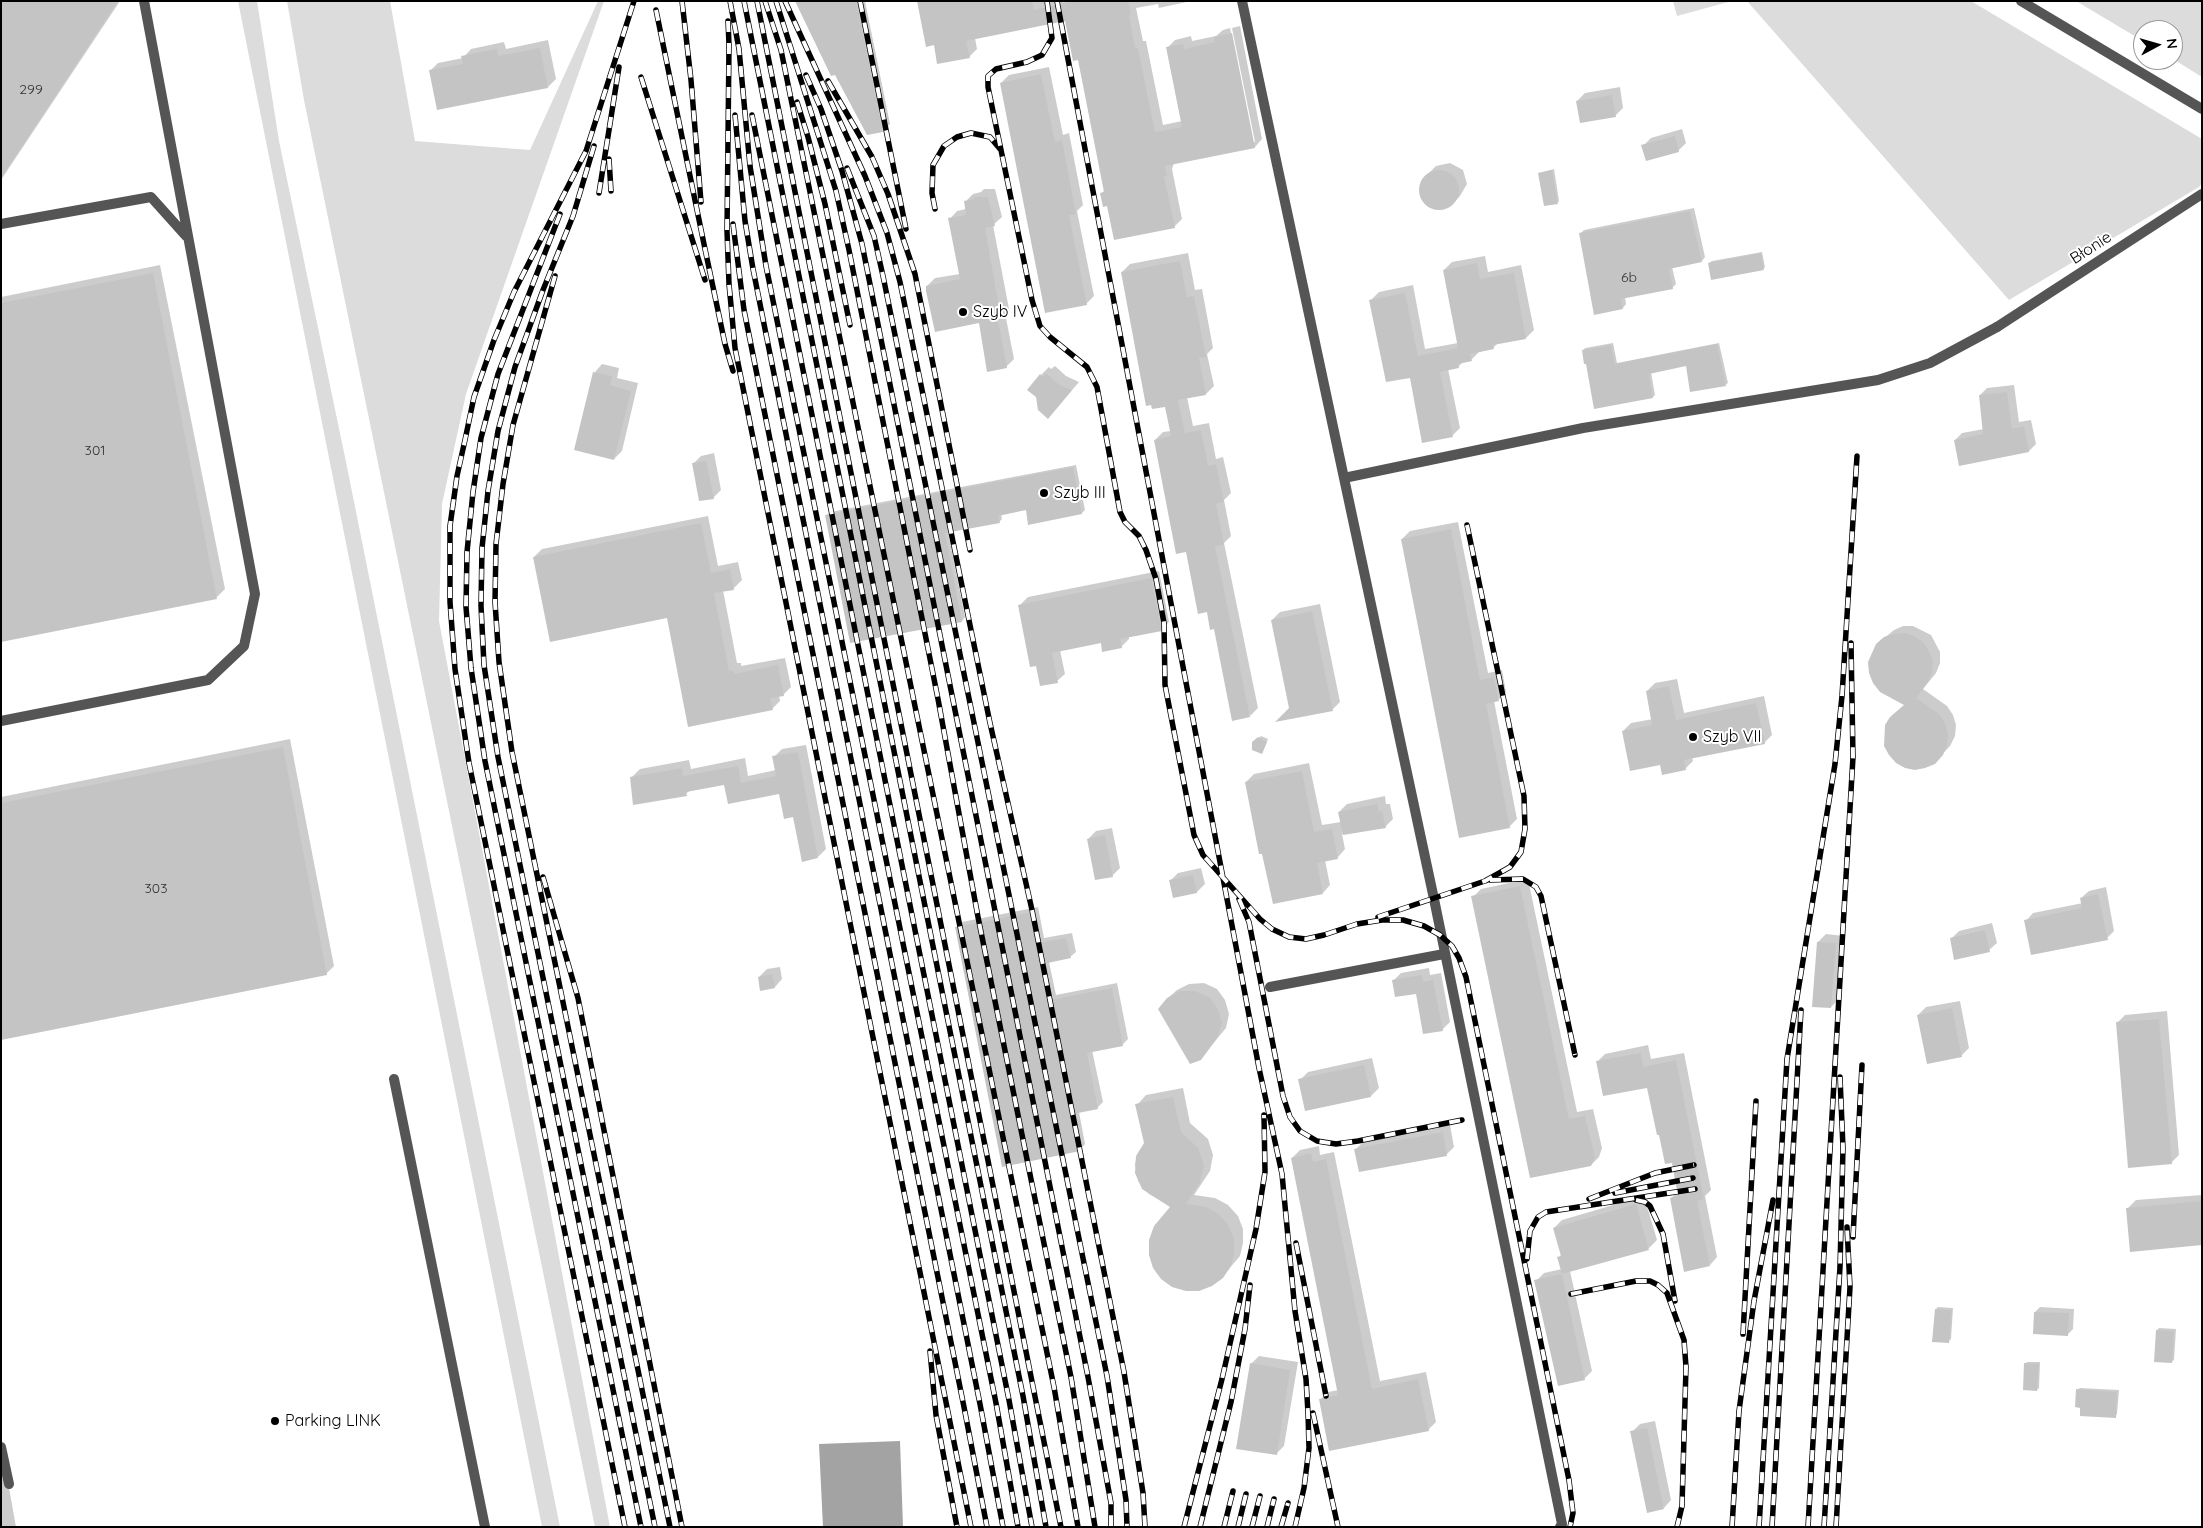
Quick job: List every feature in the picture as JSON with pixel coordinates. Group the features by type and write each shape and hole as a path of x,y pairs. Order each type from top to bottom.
{"street":[{"path":"1,721 208,680 244,646 255,594 186,236 144,1"},
{"path":"1242,1 1444,954 1562,1524 1560,1527"},
{"path":"2021,1 2202,109"},
{"name":"Błonie","path":"1344,478 1583,428 1878,380 1930,363 1997,327 2202,194"},
{"path":"1,224 151,197 186,236"},
{"path":"1270,987 1444,954"},
{"path":"394,1079 485,1527"},
{"path":"1,1447 9,1484"}],"shaded area":[{"path":"238,1 257,1 279,141 346,462 560,1527 542,1527"},
{"path":"287,1 390,1 415,141 530,150 598,1 604,1 466,394 442,504 439,621 610,1527 595,1527 304,100"},
{"path":"1673,1 1732,1 1677,16"},
{"path":"1747,1 1971,1 2202,139 2202,183 2199,187 2009,300"},
{"path":"2076,1 2202,1 2202,77 2183,65 2183,20 2133,20 2133,35"},
{"path":"900,1441 903,1527 823,1527 819,1444"}],"building":[{"path":"1,1 118,1 1,178"},
{"path":"795,1 856,1 883,132 867,135 835,75 831,76"},
{"path":"917,1 1032,1 1034,10 1066,3 1066,1 1129,1 1131,15 1129,15 1135,48 1138,48 1155,132 1182,127 1166,47 1183,44 1184,49 1215,42 1214,37 1232,33 1255,148 1165,166 1167,176 1164,176 1175,228 1114,240 1107,206 1103,207 1100,193 1104,192 1078,60 1073,61 1065,21 966,41 970,58 937,64 934,45 926,47"},
{"path":"540,48 548,88 437,110 429,70 463,64 461,56 497,49 498,56"},
{"path":"1041,74 1055,142 1062,140 1076,214 1069,215 1087,305 1045,313 1000,83"},
{"path":"1612,95 1616,117 1580,123 1576,101"},
{"path":"1675,136 1679,152 1646,161 1641,145"},
{"path":"1439,170 1453,176 1459,190 1453,204 1439,210 1425,204 1419,190 1425,176"},
{"path":"1552,170 1558,204 1544,206 1538,173"},
{"path":"974,197 988,197 995,226 985,228 1001,318 996,319 999,325 1007,368 987,372 979,323 935,332 926,291 926,286 960,279 948,218 966,215 964,201 975,199"},
{"path":"1690,211 1702,262 1669,269 1673,289 1621,299 1623,309 1594,315 1579,233"},
{"path":"1761,253 1764,270 1711,280 1708,263"},
{"path":"1180,261 1187,297 1194,296 1206,357 1199,358 1206,395 1178,400 1185,433 1201,430 1208,466 1216,464 1224,502 1216,504 1224,545 1215,546 1250,717 1232,721 1214,629 1210,630 1207,612 1198,614 1186,552 1176,554 1154,440 1171,436 1165,407 1152,409 1151,405 1146,406 1121,272"},
{"path":"1477,263 1480,279 1514,273 1526,339 1493,345 1494,349 1470,354 1472,361 1458,364 1459,368 1440,372 1453,437 1422,443 1410,378 1386,382 1369,300 1405,293 1418,356 1458,348 1443,270"},
{"path":"153,273 217,599 1,642 1,303"},
{"path":"1717,344 1726,386 1690,392 1686,366 1649,374 1653,398 1594,409 1582,350 1611,345 1615,364"},
{"path":"593,372 612,376 610,385 631,391 614,460 574,450"},
{"path":"1046,373 1058,384 1072,390 1048,419 1038,410 1036,397 1027,390 1040,374 1043,377"},
{"path":"2007,392 2012,429 2024,426 2029,452 1959,466 1954,440 1983,434 1979,395"},
{"path":"706,461 714,499 699,501 692,463"},
{"path":"1073,467 1082,514 1028,525 1026,510 998,516 1000,523 945,533 962,622 850,643 825,515"},
{"path":"701,523 711,573 730,569 734,590 714,593 729,671 733,670 734,674 778,665 784,696 770,698 773,710 688,727 667,618 550,642 533,557"},
{"path":"1451,529 1480,680 1494,677 1499,701 1486,704 1510,828 1459,838 1401,539"},
{"path":"1151,578 1162,631 1120,639 1122,648 1102,652 1101,643 1052,653 1058,683 1040,686 1036,666 1030,667 1018,605"},
{"path":"1312,611 1333,711 1275,722 1289,708 1271,620"},
{"path":"1905,633 1923,642 1933,661 1932,672 1928,682 1916,698 1939,714 1945,723 1948,734 1947,745 1943,755 1935,764 1915,770 1905,768 1896,763 1884,746 1885,725 1890,717 1904,705 1880,692 1873,683 1869,673 1868,662 1876,644 1884,637"},
{"name":"Szyb VII","path":"1669,686 1676,720 1756,703 1765,744 1684,760 1686,770 1662,775 1660,765 1630,771 1622,731 1652,725 1646,691"},
{"path":"1258,737 1267,742 1262,754 1252,750 1252,742"},
{"path":"283,747 327,975 1,1040 1,803"},
{"path":"798,752 818,858 802,862 793,817 784,819 779,794 728,804 724,785 686,792 687,796 633,805 630,777 682,768 683,776 738,766 741,783 776,776 772,756"},
{"path":"1302,771 1314,832 1332,829 1338,859 1317,863 1323,894 1273,904 1262,854 1259,854 1245,782"},
{"path":"1377,804 1379,812 1382,811 1386,828 1343,835 1338,812"},
{"path":"1105,835 1113,877 1095,880 1087,839"},
{"path":"1193,875 1197,893 1173,898 1169,880"},
{"path":"1520,886 1569,1119 1585,1116 1595,1157 1591,1166 1530,1178 1471,896"},
{"path":"2098,894 2108,940 2031,955 2024,920 2082,908 2080,898"},
{"path":"1033,912 1039,943 1066,938 1071,958 1043,964 1050,1000 1112,988 1123,1046 1087,1053 1098,1109 1073,1114 1080,1151 1002,1167 955,927"},
{"path":"1985,930 1990,952 1954,960 1950,938"},
{"path":"1817,942 1836,943 1831,1008 1812,1007"},
{"path":"772,974 775,988 760,991 758,977"},
{"path":"1422,975 1423,982 1433,980 1443,1031 1423,1034 1416,994 1395,997 1392,980"},
{"path":"1180,991 1195,991 1209,997 1218,1009 1222,1023 1218,1037 1201,1060 1190,1064 1158,1009 1167,998"},
{"path":"1952,1008 1962,1057 1927,1064 1917,1015"},
{"path":"2159,1019 2172,1164 2128,1168 2116,1022"},
{"path":"1641,1053 1643,1067 1676,1060 1704,1199 1697,1201 1710,1266 1684,1272 1670,1198 1678,1196 1672,1163 1665,1164 1647,1088 1603,1096 1596,1061"},
{"path":"1364,1065 1371,1097 1305,1111 1298,1079"},
{"path":"1173,1097 1181,1132 1198,1148 1204,1165 1200,1182 1186,1204 1206,1207 1219,1214 1228,1225 1234,1239 1234,1253 1231,1266 1223,1278 1212,1286 1199,1291 1186,1291 1172,1287 1161,1279 1153,1268 1149,1255 1149,1240 1154,1226 1170,1207 1142,1189 1135,1173 1136,1156 1144,1143 1135,1104"},
{"path":"1443,1132 1447,1156 1359,1172 1354,1149"},
{"path":"1311,1153 1313,1162 1326,1159 1372,1389 1418,1379 1429,1431 1329,1451 1319,1399 1338,1395 1291,1158"},
{"path":"2202,1201 2202,1245 2130,1252 2126,1208"},
{"path":"1636,1204 1649,1250 1562,1274 1557,1257 1561,1256 1553,1228"},
{"path":"1562,1274 1585,1380 1558,1386 1534,1280"},
{"path":"1935,1309 1952,1310 1949,1343 1932,1342"},
{"path":"2034,1312 2069,1313 2068,1336 2033,1334"},
{"path":"2156,1330 2174,1331 2172,1363 2154,1362"},
{"path":"1250,1363 1290,1370 1277,1455 1236,1449"},
{"path":"2024,1363 2039,1364 2037,1391 2023,1390"},
{"path":"2076,1389 2117,1392 2116,1418 2080,1416 2080,1408 2075,1407"},
{"path":"1647,1428 1664,1509 1647,1513 1630,1431"}],"railway":[{"path":"625,1527 469,763 455,669 450,602 450,526 457,476 474,397 494,340 514,292 586,151 634,1"},
{"path":"682,1 691,80 701,202"},
{"path":"730,1 739,49 750,166 766,266 996,1403 1018,1527"},
{"path":"744,1 1023,1396 1046,1527"},
{"path":"757,1 1061,1527"},
{"path":"765,1 781,50 1054,1387 1078,1527"},
{"path":"776,1 836,191 849,250 938,699 978,917 1071,1377 1095,1527"},
{"path":"785,1 865,176 887,233 900,282 990,723 1032,910 1124,1372 1143,1493 1145,1527"},
{"path":"860,1 906,229"},
{"path":"1047,1 1052,38 1042,55 1027,62 996,69 988,76 988,87 1032,300 1040,326 1050,337 1087,367 1097,387 1120,512 1125,522 1139,536 1156,579 1164,623 1165,685 1194,835 1203,855 1260,919 1272,929 1289,937 1306,939 1357,924 1382,920 1403,920 1424,926 1440,935 1452,946 1459,958 1466,977 1569,1480 1573,1513 1570,1527"},
{"path":"1057,1 1259,1068 1282,1174 1295,1311 1306,1379 1308,1413 1309,1448 1304,1488 1295,1527"},
{"path":"656,10 725,344 733,371"},
{"path":"728,21 727,231 729,284 735,348 971,1527"},
{"path":"599,193 619,67"},
{"path":"806,75 821,109 842,171 862,244 1088,1377 1111,1503 1111,1527"},
{"path":"641,77 705,280"},
{"path":"828,81 872,157 888,194 915,274 970,550"},
{"path":"797,102 825,204 850,325"},
{"path":"735,115 745,221 753,269 1003,1527"},
{"path":"752,115 1009,1400 1032,1527"},
{"path":"935,209 932,193 933,165 944,146 957,137 971,133 990,137 1000,149"},
{"path":"594,146 573,216 515,367 498,431 488,491 482,548 481,606 484,665 498,757 655,1527"},
{"path":"609,159 611,191"},
{"path":"847,168 874,236 883,276 1107,1376 1126,1500 1127,1527"},
{"path":"560,214 498,374 481,438 467,552 466,607 471,668 485,761 641,1527"},
{"path":"733,224 744,310 987,1527"},
{"path":"555,276 513,425 503,484 496,544 495,602 499,662 512,752 670,1527"},
{"path":"1759,1527 1787,1059 1835,764 1842,696 1857,456"},
{"path":"1378,917 1485,881 1510,867 1521,852 1525,829 1524,796 1467,525"},
{"path":"1808,1527 1853,757 1851,643"},
{"path":"543,877 578,998 682,1527"},
{"path":"1490,880 1523,879 1536,887 1541,896 1575,1055"},
{"path":"1239,899 1249,922 1283,1096 1290,1117 1300,1131 1317,1141 1336,1144 1462,1120"},
{"path":"1772,1527 1801,1010"},
{"path":"1853,1237 1862,1065"},
{"path":"1824,1527 1840,1267 1843,1148 1840,1077"},
{"path":"1743,1334 1756,1101"},
{"path":"1184,1527 1222,1379 1256,1229 1265,1172 1264,1115"},
{"path":"1589,1199 1655,1173 1694,1165"},
{"path":"1615,1193 1693,1178"},
{"path":"1527,1259 1530,1231 1538,1217 1546,1212 1695,1189"},
{"path":"1636,1200 1645,1202 1650,1206 1663,1234 1675,1301"},
{"path":"1732,1527 1739,1411 1754,1301 1773,1200"},
{"path":"1836,1527 1850,1287 1847,1227"},
{"path":"1296,1243 1326,1396"},
{"path":"1571,1294 1636,1281 1650,1281 1667,1293 1684,1340 1686,1367 1682,1506 1677,1527"},
{"path":"1200,1527 1231,1402 1245,1329 1250,1285"},
{"path":"930,1351 936,1415 957,1527"},
{"path":"1313,1413 1338,1527"},
{"path":"1224,1527 1233,1491"},
{"path":"1238,1527 1246,1494"},
{"path":"1252,1527 1260,1496"},
{"path":"1267,1527 1274,1499"},
{"path":"1281,1527 1288,1503"}],"place":[{"name":"Szyb IV","path":"963,312"},
{"name":"Szyb III","path":"1044,493"},
{"name":"Szyb VII","path":"1693,737"},
{"name":"Parking LINK","path":"275,1421"}]}
